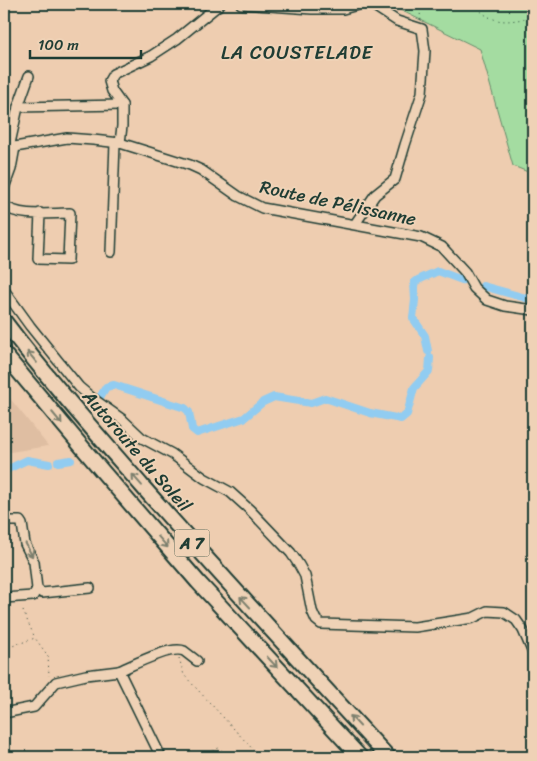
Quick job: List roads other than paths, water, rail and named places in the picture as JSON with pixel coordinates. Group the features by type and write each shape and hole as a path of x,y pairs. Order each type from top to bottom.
{"highway":[{"name":"Autoroute du Soleil","path":"4,321 110,450 182,532 388,757"},
{"name":"A 7","path":"4,354 198,582 360,757"}],"street":[{"path":"111,252 117,143 122,126 122,105 112,91 109,81 114,74 151,56 177,39 220,4"},
{"path":"241,4 312,9 343,9 361,4"},
{"path":"355,224 374,194 395,179 404,144 422,93 425,51 422,29 397,21 372,4"},
{"path":"4,188 11,169 9,147 18,106 29,76"},
{"path":"18,106 122,105"},
{"name":"Route de Pélissanne","path":"9,147 67,138 117,143 190,165 201,170 238,196 262,208 421,237 442,247 465,272 474,288 487,300 505,306 533,310"},
{"path":"4,205 9,210 20,213 40,213 70,213 68,260 38,259 40,213"},
{"path":"4,290 79,387 123,420 142,438 172,454 204,478 230,492 291,553 305,576 312,611 316,620 321,624 415,627 473,618 487,611 504,612 516,620 523,630 533,653"},
{"path":"4,518 8,521 20,520 22,524 25,544 34,562 37,589 33,596 4,598"},
{"path":"37,589 42,593 90,588"},
{"path":"4,713 34,707 56,682 86,675 119,671 148,658 176,650 183,651 197,661"},
{"path":"119,671 161,757"}],"waterway":[{"path":"428,351 425,336 413,318 414,283 438,271 462,280"},
{"path":"483,286 533,300"},
{"path":"99,399 106,387 114,385 185,408 189,412 192,429 197,433 244,418 263,402 274,397 311,403 325,398 370,413 401,419 407,414 414,388 429,371 430,358"},
{"path":"4,471 27,460 49,464"},
{"path":"58,462 71,460"}],"district":[{"name":"LA COUSTELADE","path":"297,52"}]}
